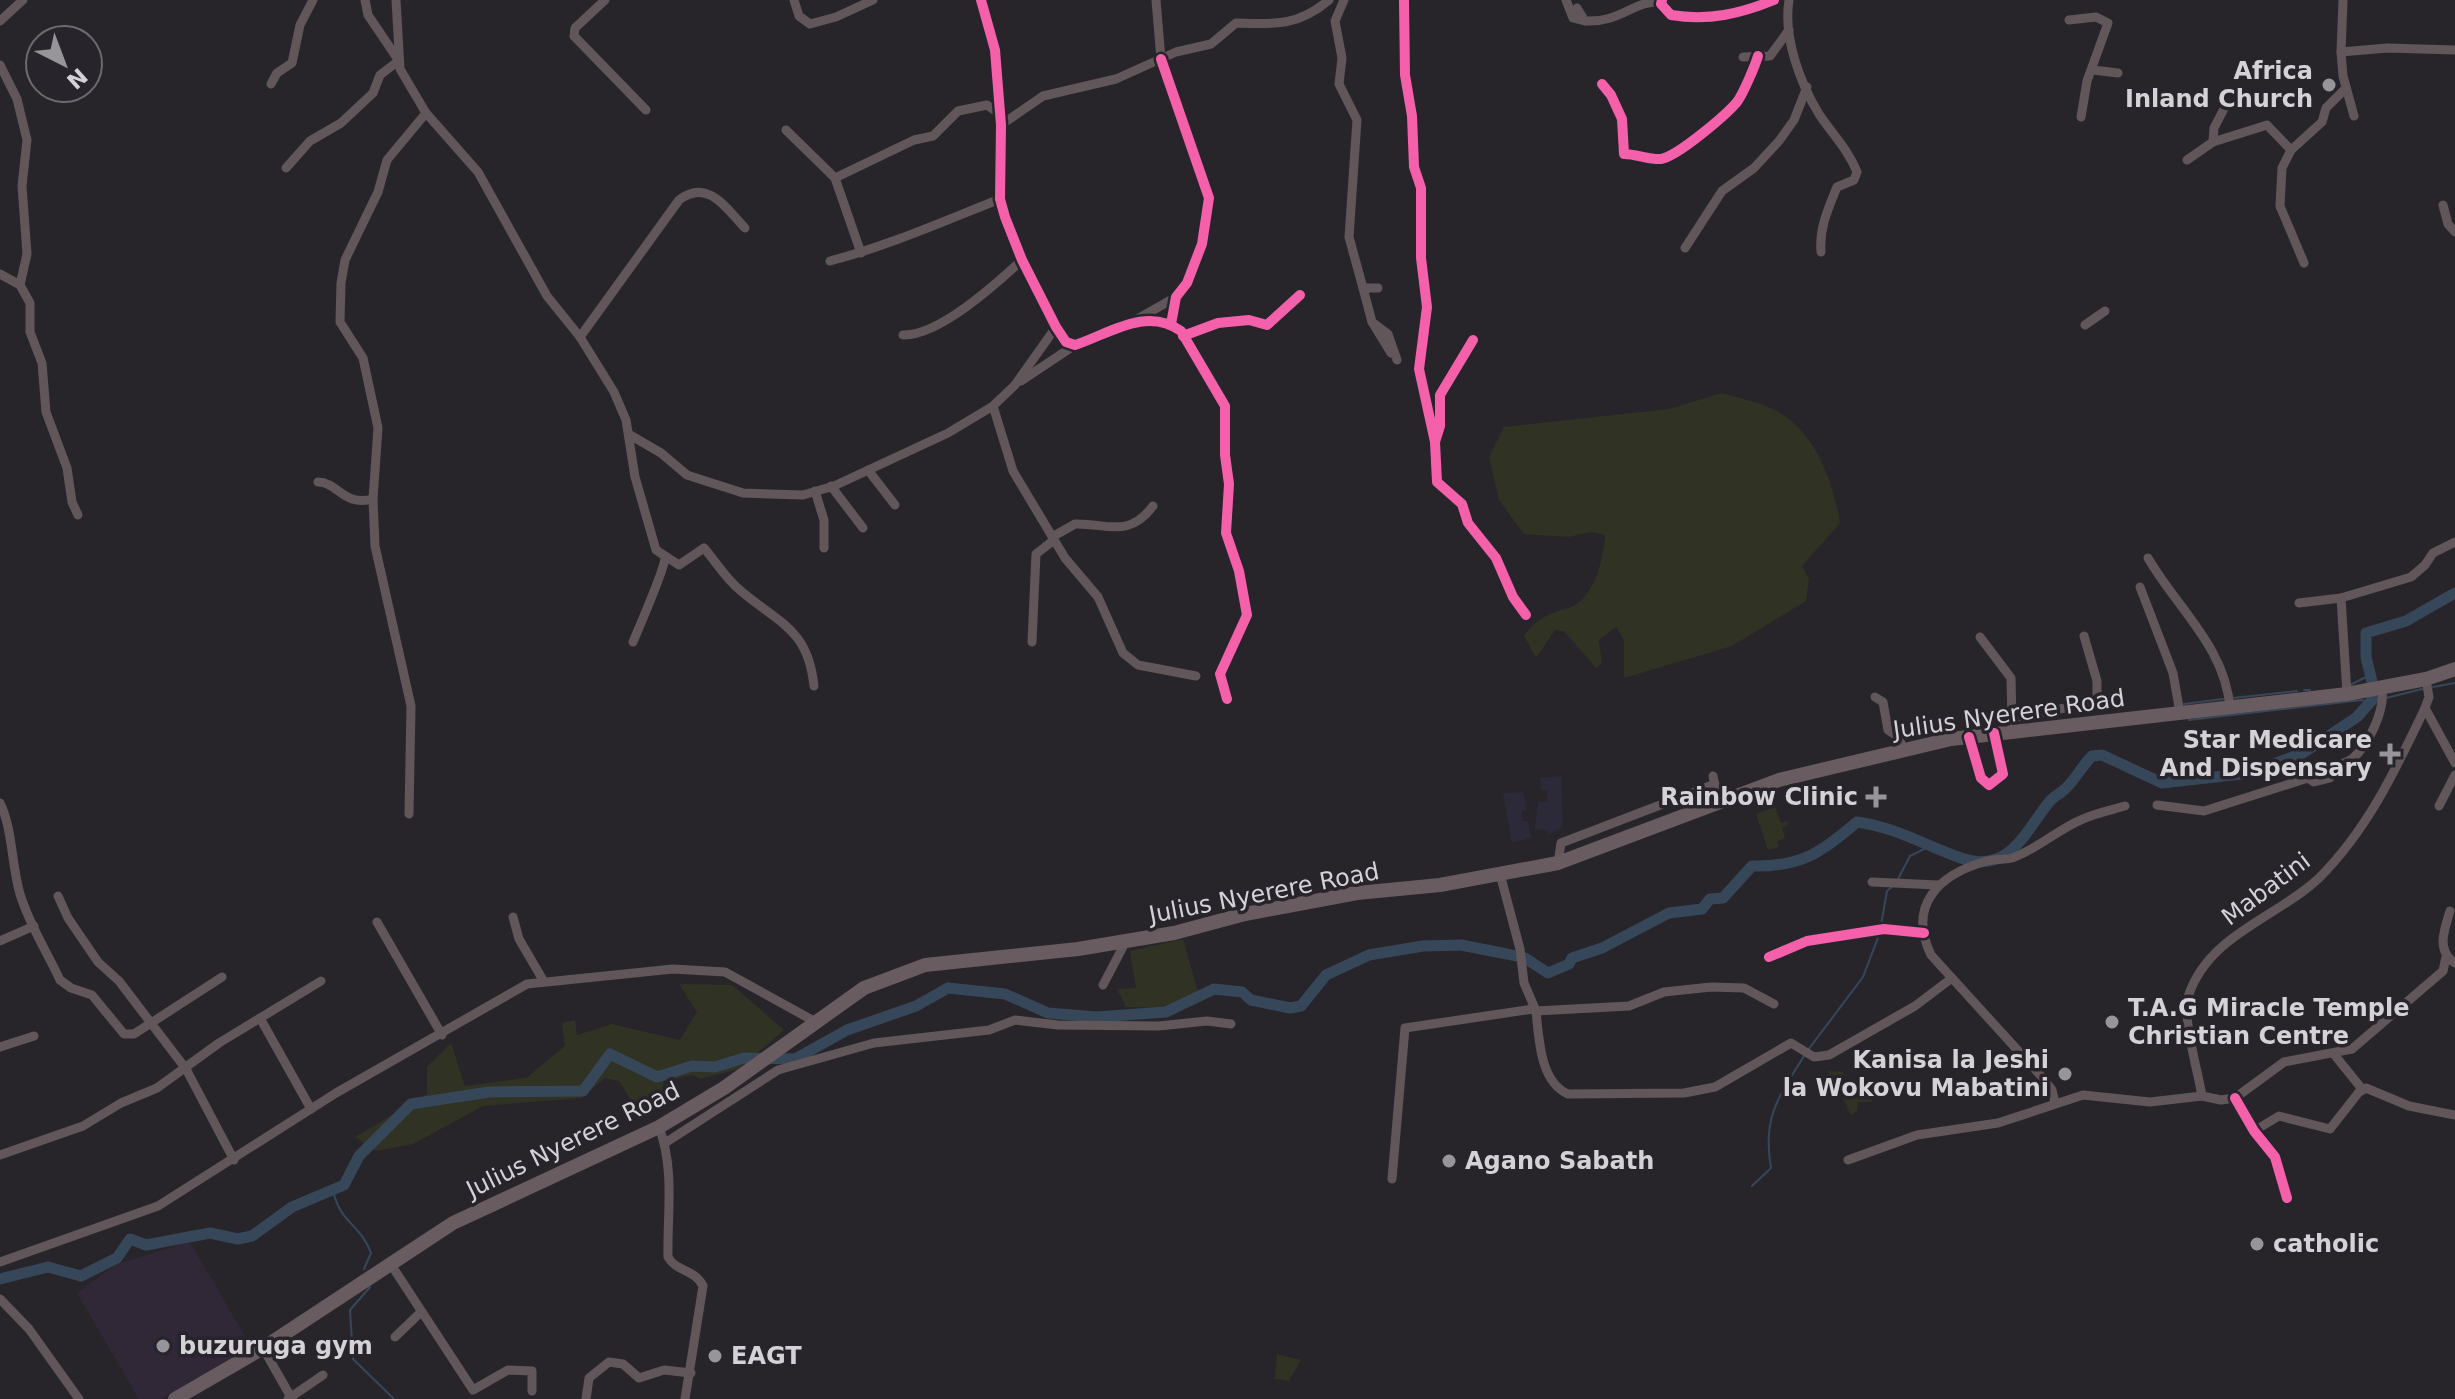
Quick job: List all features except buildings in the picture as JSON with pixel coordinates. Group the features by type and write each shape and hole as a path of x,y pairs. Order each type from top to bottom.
{"highway":[{"name":"Julius Nyerere Road","path":"175,1399 263,1348 390,1263 492,1203 659,1127 753,1067 864,988 925,965 1126,941 1357,893 1440,885 1558,863 1779,780 1904,749 1994,733 2012,724 2082,724 2180,713 2230,702 2347,694 2383,695 2455,669"}],"street":[{"path":"0,21 23,0"},
{"path":"271,84 277,73 292,63 300,25 313,0"},
{"path":"365,0 373,23 426,113 478,172 547,296 580,337 614,392 630,435 632,460 649,534 665,558 679,565 688,561 699,549 706,549 726,578 800,637 810,658 814,686"},
{"path":"286,168 310,141 341,123 373,93 380,75 397,60 396,0"},
{"path":"605,0 575,28 574,36 646,110"},
{"path":"794,0 799,16 810,24 836,17 873,0"},
{"path":"981,0 994,42 1001,125 1000,199 1022,260 1056,327 1066,342 1075,345"},
{"path":"630,435 661,453 687,475 733,490 787,496 815,491 948,433 993,406 1015,385 1075,345 1134,321 1176,297 1187,283 1202,244 1209,198 1161,59 1156,0"},
{"path":"1001,125 1043,96 1107,82 1176,52 1211,44 1236,23 1274,24 1309,14 1329,0"},
{"path":"1344,0 1335,21 1342,58 1339,84 1357,120 1348,208 1350,249 1372,322 1395,357"},
{"path":"1404,0 1405,75 1412,116 1414,167 1421,188 1421,258 1427,307 1419,369 1435,442 1440,486 1462,504 1468,523 1496,558 1513,597 1526,615"},
{"path":"1566,0 1573,18 1606,22 1650,1 1661,1 1673,16 1704,17 1733,16 1774,0"},
{"path":"1789,0 1792,49 1807,87 1819,114 1850,156 1857,172 1854,180 1837,187 1831,213 1824,218 1820,232 1821,252"},
{"path":"2343,0 2341,52 2354,116"},
{"path":"1577,8 1585,21"},
{"path":"2069,20 2096,17 2108,23 2087,81 2081,117"},
{"path":"1743,57 1775,53 1780,38 1789,30"},
{"path":"2341,52 2387,48 2455,50"},
{"path":"1602,84 1622,119 1624,154 1661,159 1694,141 1730,109 1740,97 1758,56"},
{"path":"0,65 17,99 27,140 22,186 27,254 20,285"},
{"path":"2093,70 2118,73"},
{"path":"1685,248 1722,191 1754,168 1779,141 1794,120 1807,87"},
{"path":"2304,263 2279,199 2282,168 2291,150 2322,122 2326,108 2346,88"},
{"path":"835,178 914,140 933,136 958,111 987,105 1000,114"},
{"path":"2213,142 2214,128 2226,105"},
{"path":"409,814 411,706 375,546 373,499 378,428 363,358 340,322 345,260 378,192 387,160 426,113"},
{"path":"2187,160 2213,142 2267,125 2291,150"},
{"path":"786,130 835,178 861,253"},
{"path":"580,337 687,193 706,191 745,228"},
{"path":"830,261 861,253 1000,199"},
{"path":"2443,205 2448,224 2455,232"},
{"path":"903,335 914,335 959,311 1022,260"},
{"path":"0,274 20,285 30,303 31,337 42,363 46,412 67,468 72,502 78,515"},
{"path":"1363,288 1378,288"},
{"path":"1183,336 1218,323 1249,320 1267,325 1300,295"},
{"path":"1171,324 1176,297"},
{"path":"2085,325 2105,311"},
{"path":"1134,321 1171,324 1183,336 1225,406 1229,484 1226,533 1247,609 1245,622 1220,674 1227,699"},
{"path":"1015,385 1056,327"},
{"path":"1435,442 1440,426 1443,388 1473,340"},
{"path":"993,406 1009,463 1053,539 1098,597 1123,653 1131,661 1196,676"},
{"path":"868,470 895,505"},
{"path":"318,482 324,482 351,500 373,499"},
{"path":"831,486 863,528"},
{"path":"815,491 823,511 824,548"},
{"path":"1032,642 1036,554 1075,524 1109,529 1127,526 1153,506"},
{"path":"2299,603 2341,598 2411,577 2424,567 2433,553 2455,542"},
{"path":"633,642 655,582 663,571 665,558"},
{"path":"2148,558 2219,662 2230,702"},
{"path":"2140,587 2173,673 2180,713"},
{"path":"2341,598 2347,694"},
{"path":"1980,637 2011,678 2012,724 2097,702 2099,692 2084,636"},
{"name":"Mabatini","path":"2202,1096 2186,1006 2195,981 2235,936 2316,880 2337,858 2383,794 2425,708 2429,697 2426,679"},
{"path":"2157,805 2204,811 2308,778 2314,782 2330,778 2328,769 2346,762 2357,753 2383,695"},
{"path":"1875,697 1883,702 1888,730 1897,736 1904,749"},
{"path":"2082,724 2084,706"},
{"path":"2425,708 2454,761"},
{"path":"1969,737 1981,778 1989,785 2000,779 2004,771 1994,733"},
{"path":"2439,806 2455,775"},
{"path":"1558,863 1561,843 1714,780 1718,801"},
{"path":"0,803 9,823 9,852 21,897 60,980 71,988 92,995 120,1031 128,1035 222,977"},
{"path":"2055,1103 2052,1090 2042,1077 1931,955 1922,918 1927,899 1938,885 1986,861 2011,858 2083,819 2125,806"},
{"path":"1500,874 1549,1077 1557,1089 1568,1094 1684,1093 1715,1087 1791,1043 1814,1057 1829,1055 1905,1013 1952,978"},
{"path":"1872,882 1938,885"},
{"path":"58,896 68,918 98,962 119,981 186,1069 234,1160"},
{"path":"1848,1160 1917,1135 1998,1123 2083,1095 2150,1102 2202,1096 2221,1100 2235,1098 2276,1066 2352,1049 2375,1031 2443,971 2450,960 2443,940 2450,911"},
{"path":"513,917 519,939 543,980"},
{"path":"377,922 442,1035"},
{"path":"0,941 34,926"},
{"path":"1769,957 1807,941 1869,931 1884,929 1924,933"},
{"path":"1103,985 1126,941"},
{"path":"0,1262 142,1214 234,1160 311,1109 527,984 673,969 714,970 725,972 814,1021"},
{"path":"0,1155 83,1126 186,1069 321,981"},
{"path":"1392,1179 1405,1028 1534,1010 1629,1006 1664,992 1711,987 1744,988 1774,1004"},
{"path":"260,1018 311,1109"},
{"path":"665,1143 778,1070 874,1043 989,1030 1015,1020 1058,1025 1159,1026 1207,1021 1231,1024"},
{"path":"0,1047 34,1036"},
{"path":"2333,1053 2359,1080 2362,1089"},
{"path":"2362,1089 2409,1106 2455,1115"},
{"path":"2254,1131 2279,1116 2330,1129 2362,1089"},
{"path":"659,1127 665,1143 671,1221 668,1257 674,1265 694,1274 703,1286 685,1399"},
{"path":"390,1263 473,1390 513,1369 532,1371 532,1391"},
{"path":"0,1299 29,1329 79,1399"},
{"path":"395,1337 421,1312"},
{"path":"263,1348 290,1398 323,1375"},
{"path":"586,1399 589,1378 595,1370 609,1362 623,1364 639,1378 664,1370 691,1373"}],"shaded area":[{"path":"1561,776 1563,827 1548,835 1547,830 1535,829 1538,802 1547,802 1548,791 1541,789 1540,778"},
{"path":"1523,792 1527,810 1522,811 1523,821 1528,821 1531,838 1512,843 1503,793"},
{"path":"190,1242 251,1347 161,1399 139,1399 77,1293 117,1264"}],"green space":[{"path":"1722,393 1782,414 1805,435 1822,462 1840,523 1802,566 1809,579 1806,601 1732,646 1624,678 1624,640 1616,627 1599,640 1602,663 1596,668 1564,631 1555,630 1536,658 1524,636 1542,618 1575,605 1583,598 1599,568 1605,535 1591,532 1568,537 1524,534 1499,500 1489,457 1504,427 1669,409"},
{"path":"1775,807 1781,823 1787,821 1788,826 1782,828 1785,838 1777,841 1779,847 1768,850 1756,814"},
{"path":"1183,939 1198,992 1165,1008 1126,1007 1117,989 1136,988 1130,951"},
{"path":"679,984 732,985 784,1030 739,1069 700,1079 693,1075 664,1081 660,1105 641,1116 619,1081 605,1078 581,1098 483,1106 413,1144 376,1151 355,1137 427,1094 427,1067 451,1043 465,1086 526,1078 565,1046 562,1023 575,1020 577,1035 612,1024 680,1040 697,1012"},
{"path":"1829,1071 1843,1072 1842,1083 1861,1082 1875,1097 1871,1102 1858,1102 1857,1111 1851,1115 1837,1086 1828,1080"},
{"path":"1277,1354 1301,1360 1289,1381 1275,1379"}],"waterway":[{"path":"2372,682 2366,657 2366,633 2406,621 2455,593"},
{"path":"2350,685 2370,675"},
{"path":"2433,687 2455,683"},
{"path":"2386,698 2422,689"},
{"path":"2304,690 2310,690"},
{"path":"2233,698 2297,691"},
{"path":"2184,704 2223,699"},
{"path":"0,1279 48,1267 81,1276 117,1258 130,1239 146,1245 210,1233 238,1239 252,1236 292,1207 344,1185 359,1156 411,1104 489,1092 583,1091 610,1054 657,1077 692,1066 715,1067 744,1058 795,1059 847,1030 916,1006 948,988 1005,994 1048,1013 1097,1017 1166,1012 1214,989 1242,992 1251,1000 1290,1008 1301,1006 1326,975 1369,955 1423,946 1461,945 1507,954 1525,958 1548,973 1569,964 1572,958 1602,948 1669,913 1702,909 1710,899 1723,898 1752,866 1784,864 1809,856 1857,822 1898,833 1961,858 1978,862 1992,860 2004,855 2024,837 2050,801 2069,785 2092,756 2102,755 2162,783 2250,773 2303,753 2357,717 2373,699"},
{"path":"2189,720 2362,700 2370,703"},
{"path":"2373,701 2379,700"},
{"path":"1897,881 1910,856 1934,844"},
{"path":"1881,925 1887,891 1893,886"},
{"path":"1808,1050 1863,977 1879,935"},
{"path":"1752,1186 1771,1168 1771,1121 1780,1096 1804,1056"},
{"path":"333,1190 340,1210 361,1235 371,1253 364,1269"},
{"path":"370,1287 350,1310 353,1359 394,1399"}],"cycle path":[{"path":"981,0 995,50 1001,125 1000,199 1022,260 1056,327 1066,342 1075,345 1128,324 1154,321 1168,324 1181,331 1225,406 1225,455 1229,484 1226,533 1239,571 1247,615 1220,674 1227,699"},
{"path":"1404,0 1405,75 1412,116 1414,167 1421,188 1421,258 1427,307 1419,369 1435,442"},
{"path":"1662,0 1661,4 1671,15 1698,17 1736,12 1774,0"},
{"path":"1602,84 1622,119 1624,154 1661,159 1690,143 1737,102 1758,56"},
{"path":"1161,59 1209,198 1202,244 1187,283 1176,297 1171,324"},
{"path":"1183,336 1218,323 1249,320 1267,325 1300,295"},
{"path":"1473,340 1440,395 1440,426 1435,442 1437,482 1462,504 1468,523 1496,558 1513,597 1526,615"},
{"path":"1969,737 1981,778 1989,785 2003,774 1994,733"},
{"path":"1769,957 1807,941 1884,929 1924,933"},
{"path":"2235,1098 2254,1131 2275,1157 2287,1198"}],"place":[{"name":"Africa Inland Church","path":"2329,85"},
{"name":"Star Medicare And Dispensary","path":"2390,754"},
{"name":"Rainbow Clinic","path":"1876,797"},
{"name":"T.A.G Miracle Temple Christian Centre","path":"2112,1022"},
{"name":"Kanisa la Jeshi la Wokovu Mabatini","path":"2065,1074"},
{"name":"Agano Sabath","path":"1449,1161"},
{"name":"catholic","path":"2257,1244"},
{"name":"buzuruga gym","path":"163,1346"},
{"name":"EAGT","path":"715,1356"}]}
